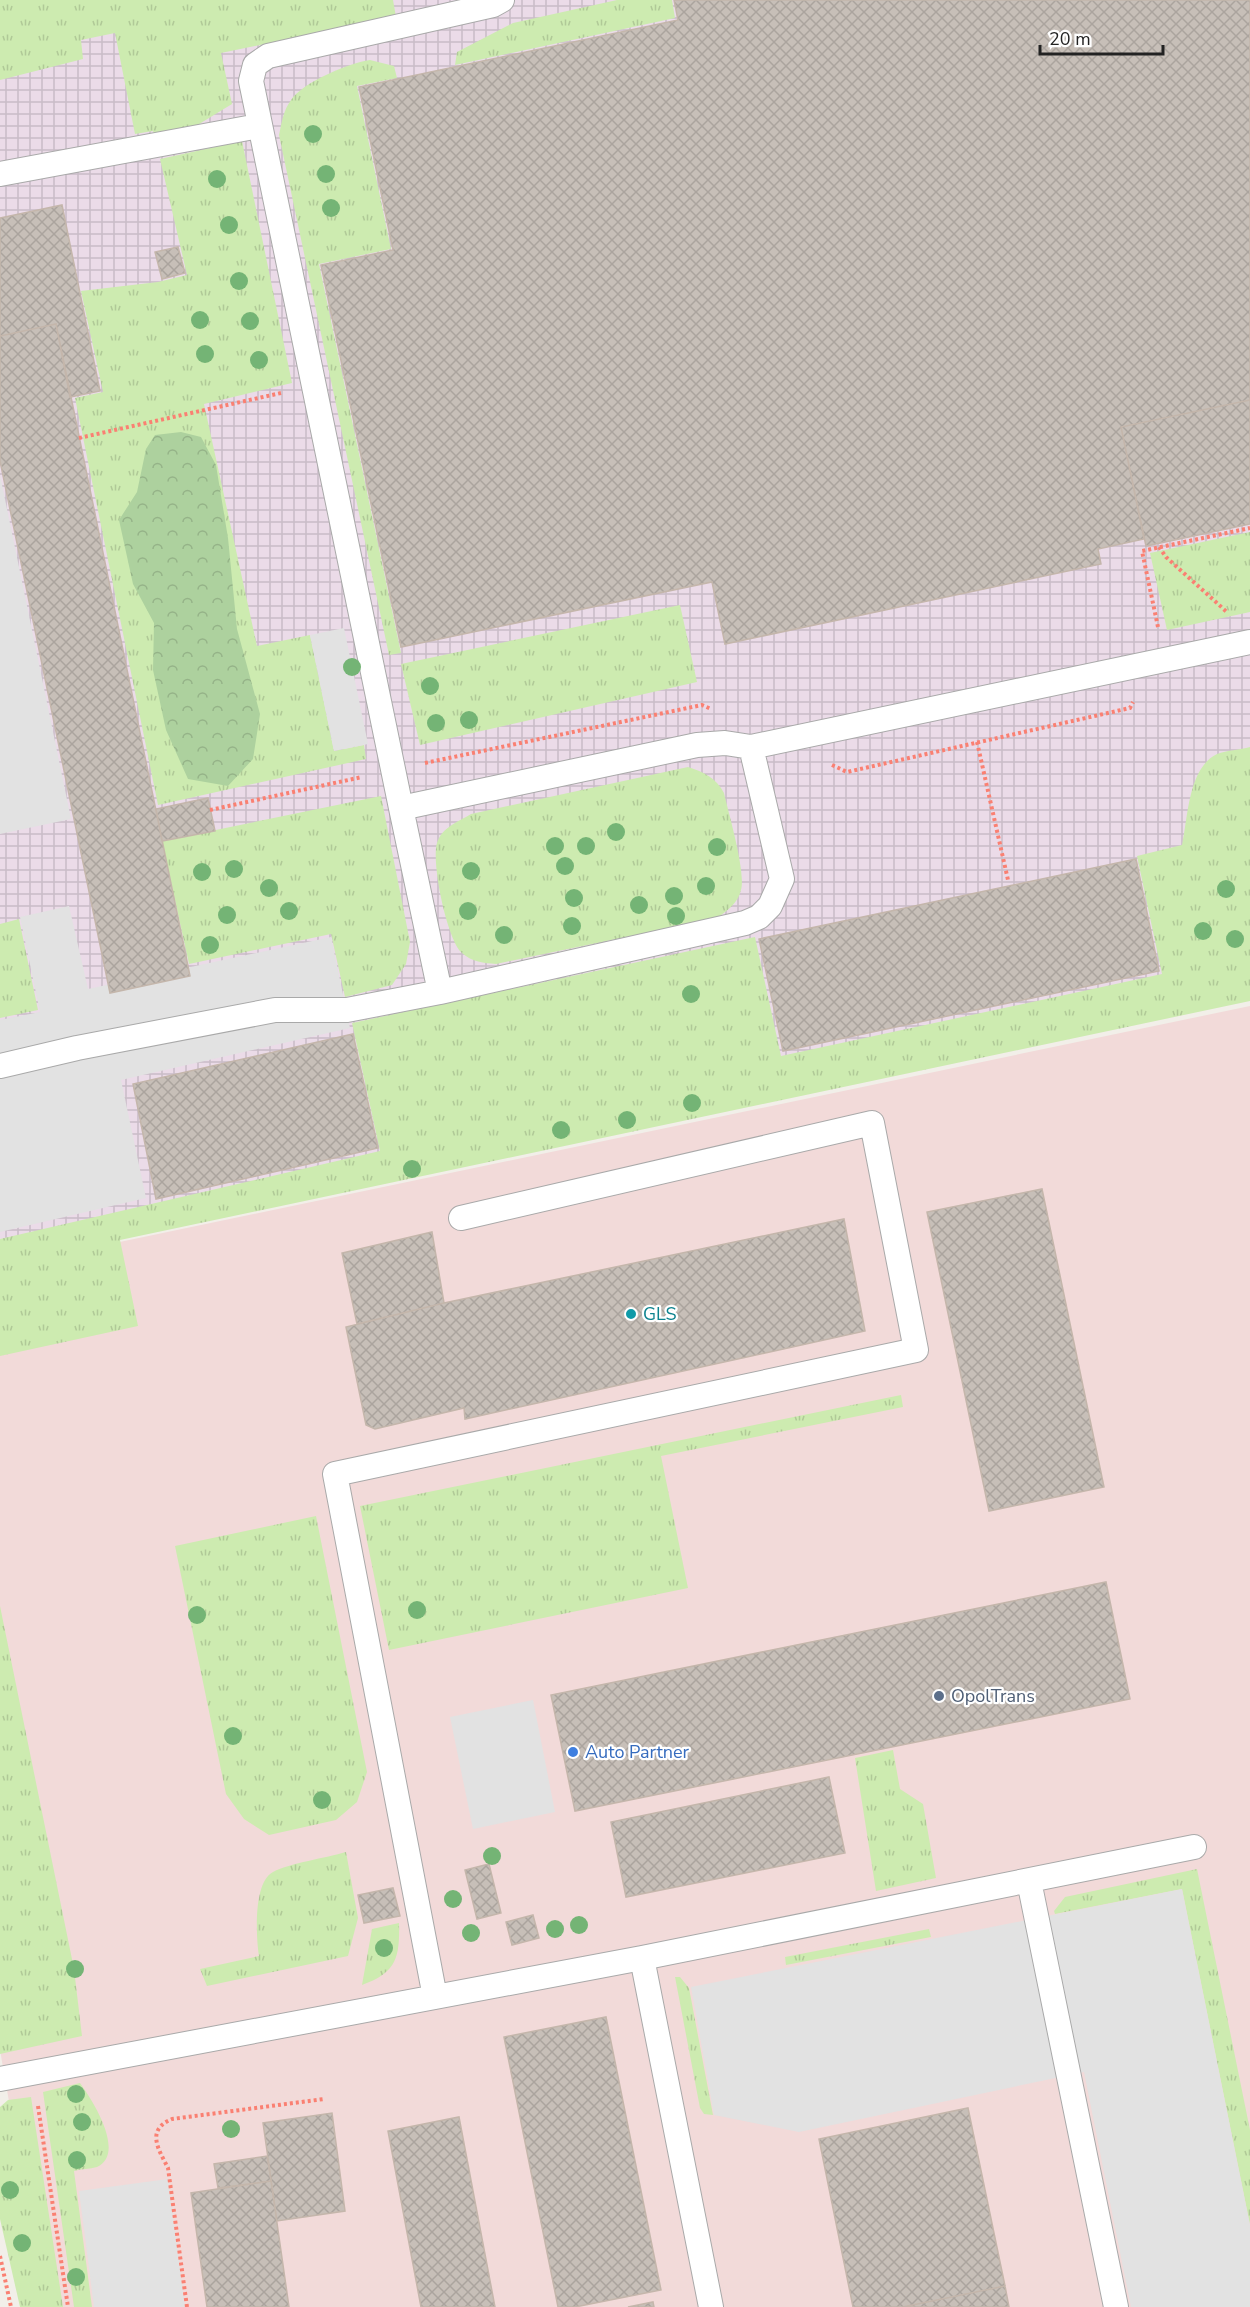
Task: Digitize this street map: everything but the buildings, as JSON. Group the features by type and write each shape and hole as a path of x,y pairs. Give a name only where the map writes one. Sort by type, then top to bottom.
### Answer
{"lane":[{"path":"440,992 251,81 255,65 268,56 493,5 501,0"},
{"path":"0,174 259,126"},
{"path":"401,808 697,745 725,743 751,747 1250,642"},
{"path":"0,1066 77,1048 275,1011 347,1010 440,992 745,923 759,916 777,894 782,879 751,747"},
{"path":"435,1997 335,1474 916,1350 872,1124 461,1218"},
{"path":"0,2079 642,1958 1194,1847"},
{"path":"1029,1881 1116,2307"},
{"path":"642,1958 711,2307"}],"path":[{"path":"79,438 313,386"},
{"path":"1158,628 1142,551 1250,528"},
{"path":"1159,547 1166,557 1232,618"},
{"path":"977,742 1008,880"},
{"path":"33,2073 68,2307"},
{"path":"187,2307 168,2168 158,2149 155,2136 158,2127 171,2119 324,2099"},
{"path":"0,2256 11,2307"}],"shaded area":[{"path":"110,0 1250,0 1250,998 0,1264 0,24"},
{"path":"0,475 71,819 0,834"},
{"path":"344,628 368,744 334,751 310,635"},
{"path":"69,906 88,989 331,937 350,1028 121,1080 146,1198 0,1232 0,1020 40,1012 20,917"},
{"path":"1250,1006 1250,2307 45,2307 0,2050 0,1267"},
{"path":"533,1700 555,1812 473,1829 450,1717"},
{"path":"1182,1889 1250,2225 1250,2307 1131,2307 1084,2072 799,2132 714,2115 691,1987"},
{"path":"168,2179 185,2307 94,2307 79,2191"}],"green space":[{"path":"0,0 393,0 396,17 221,53 232,104 191,129 155,137 153,131 135,134 115,33 81,40 83,59 0,80"},
{"path":"617,0 672,0 675,18 455,65 457,52 513,23"},
{"path":"370,60 394,66 397,78 357,86 391,249 319,264 401,653 389,655 279,135 286,108 297,93 327,74"},
{"path":"242,141 292,383 204,404 257,646 310,635 334,751 364,745 366,759 158,805 75,398 103,392 81,291 158,282 187,275 160,159"},
{"path":"181,432 201,437 216,465 228,538 237,629 260,714 253,759 228,786 188,779 166,730 153,670 154,623 133,584 119,520 137,492 146,449 155,435"},
{"path":"1250,532 1250,612 1167,630 1150,553"},
{"path":"680,605 697,682 420,745 401,664"},
{"path":"1250,747 1250,1001 120,1240 138,1326 0,1356 0,1239 380,1151 352,1023 755,937 781,1056 1162,974 1137,856 1182,845 1191,795 1200,770 1217,754"},
{"path":"688,767 709,776 724,793 739,857 742,882 737,899 725,912 717,918 496,964 474,960 462,953 451,933 438,883 437,843 439,837 447,829 471,814"},
{"path":"381,796 410,942 406,964 392,985 345,997 331,934 189,964 162,841"},
{"path":"19,919 38,1010 0,1018 0,924"},
{"path":"901,1395 903,1407 661,1456 688,1588 389,1650 360,1506"},
{"path":"316,1516 367,1772 357,1802 336,1820 269,1835 244,1819 226,1794 175,1546"},
{"path":"0,1606 74,1969 82,2036 0,2054"},
{"path":"893,1750 900,1789 923,1804 936,1878 876,1891 855,1758"},
{"path":"346,1852 358,1918 348,1956 207,1986 200,1969 259,1956 257,1911 259,1898 262,1887 273,1872"},
{"path":"1197,1869 1250,2130 1250,2225 1182,1889 1055,1914 1054,1911 1065,1897"},
{"path":"399,1923 397,1955 394,1963 382,1975 362,1985 372,1929"},
{"path":"929,1929 931,1937 786,1965 785,1957"},
{"path":"675,1977 680,1977 689,1988 713,2115 704,2114 700,2108"},
{"path":"80,2083 92,2100 104,2125 109,2150 105,2160 97,2167 74,2171 92,2307 74,2307 43,2092"},
{"path":"31,2097 63,2307 20,2307 0,2219 0,2107 8,2100"}],"place":[{"name":"GLS","path":"631,1314"},
{"name":"OpolTrans","path":"939,1696"},
{"name":"Auto Partner","path":"573,1752"}]}
